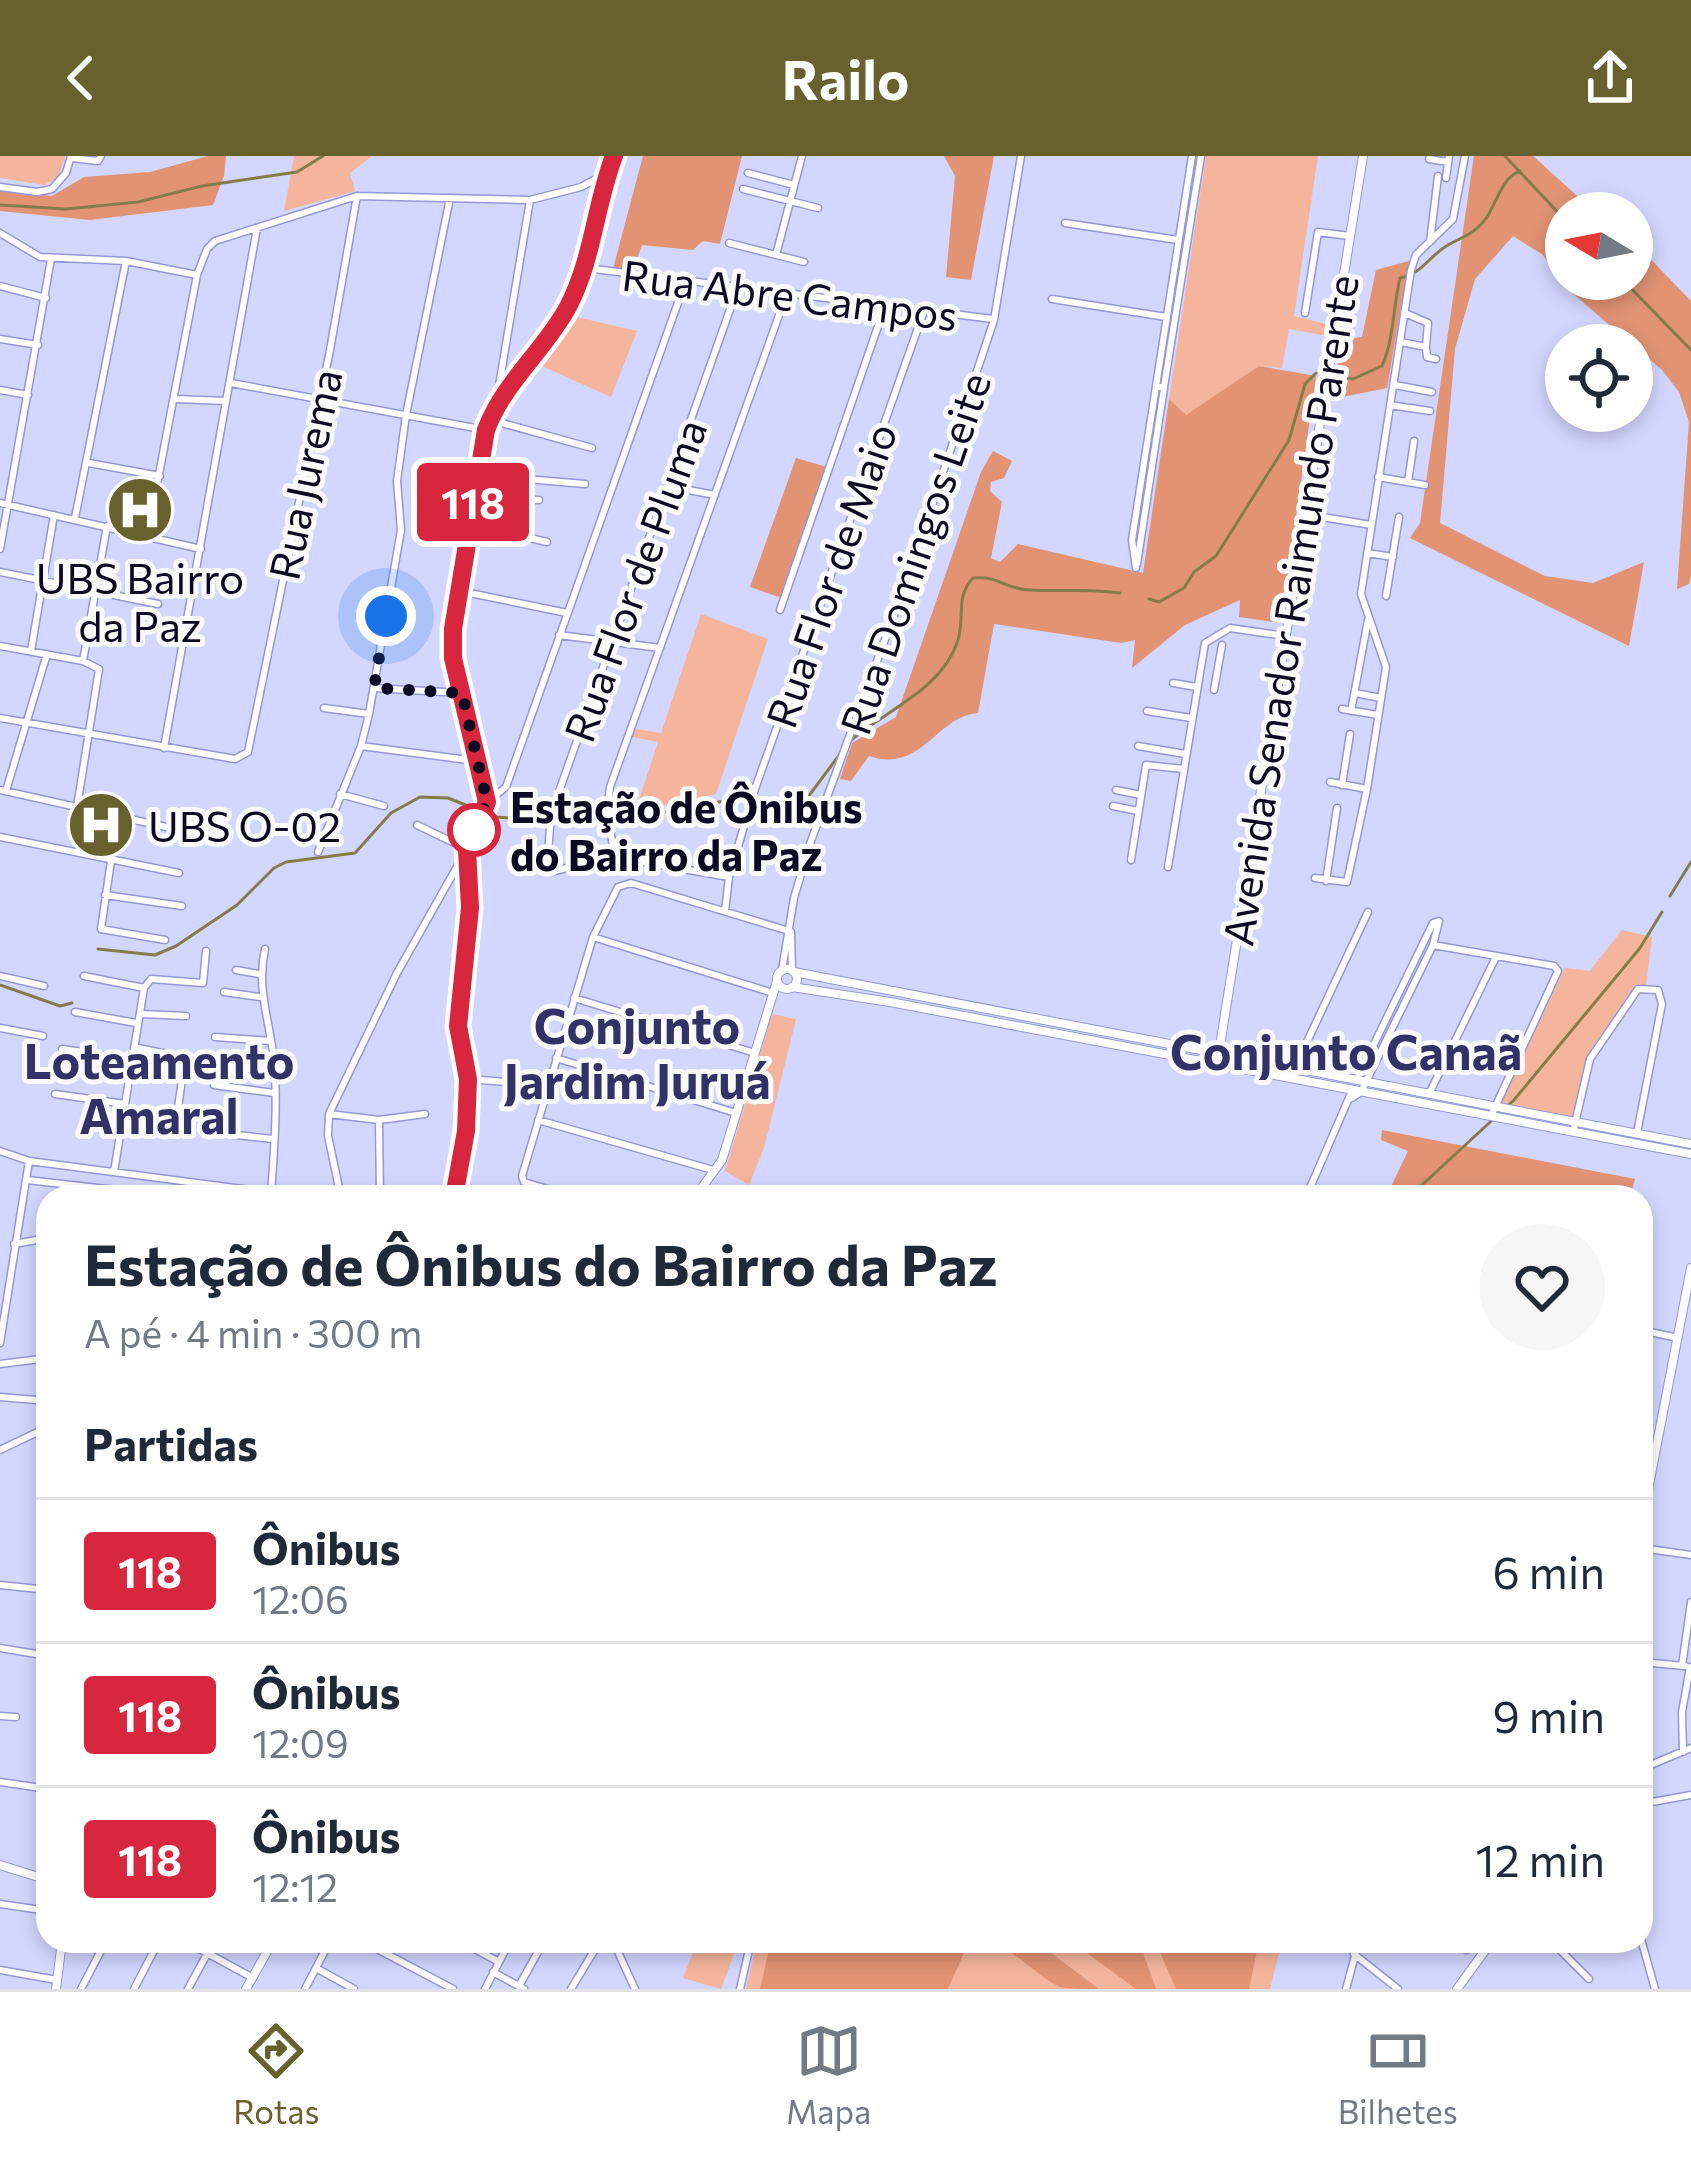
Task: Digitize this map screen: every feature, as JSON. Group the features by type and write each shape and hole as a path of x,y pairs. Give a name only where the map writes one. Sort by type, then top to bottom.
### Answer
{"street":[{"path":"0,187 52,189 63,178 71,157 95,161 100,156"},
{"path":"496,404 557,325 586,268 614,156"},
{"path":"776,255 802,156"},
{"name":"Rua Domingos Leite","path":"789,971 789,928 811,841 994,320 1021,156"},
{"path":"1136,568 1132,540 1171,318 1192,156"},
{"path":"1183,241 1202,156"},
{"name":"Avenida Senador Raimundo Parente","path":"1218,1059 1363,156"},
{"path":"1315,878 1342,884 1348,879 1367,789 1385,658 1361,594 1378,477 1411,270 1416,255 1448,228 1458,207 1465,156"},
{"path":"1429,159 1449,159 1430,242"},
{"path":"147,537 197,275 215,241 357,196 530,200 581,187 608,172"},
{"path":"748,173 794,185"},
{"path":"743,189 818,208"},
{"name":"Rua Jurema","path":"164,748 235,759 252,753 357,196"},
{"path":"318,851 361,746 369,714 400,530 397,481 406,415 450,198"},
{"path":"486,804 452,646 477,475 496,404 530,200"},
{"path":"1064,223 1183,241"},
{"path":"0,718 164,748 257,228"},
{"path":"1305,313 1318,232 1349,236"},
{"path":"0,233 31,254 51,259 126,262 197,275"},
{"path":"729,243 803,262"},
{"path":"0,550 3,504 38,345 51,259"},
{"path":"75,518 126,262"},
{"name":"Rua Abre Campos","path":"586,268 994,320"},
{"path":"338,1185 328,1136 329,1114 486,804 506,787 686,280"},
{"path":"0,286 46,298"},
{"name":"Rua Flor de Pluma","path":"615,856 554,871 548,866 551,814 738,287"},
{"path":"729,877 615,856 607,813 610,787 787,293"},
{"path":"1052,299 1171,318"},
{"path":"780,610 885,306"},
{"name":"Rua Flor de Maio","path":"725,911 729,877 754,789 924,311"},
{"path":"1405,313 1430,326 1427,357 1436,359"},
{"path":"0,339 38,345"},
{"path":"1401,342 1426,347"},
{"path":"231,383 486,430"},
{"path":"1394,385 1432,392"},
{"path":"0,390 28,395"},
{"path":"176,399 228,400"},
{"path":"1390,405 1430,411"},
{"path":"490,420 592,448"},
{"path":"1408,482 1414,441"},
{"path":"89,463 160,476"},
{"path":"477,475 585,484"},
{"path":"1378,477 1425,485"},
{"path":"668,486 715,495"},
{"path":"474,499 539,500"},
{"path":"3,504 201,549"},
{"path":"1304,514 1371,525"},
{"path":"31,651 54,515"},
{"path":"1386,596 1399,517"},
{"path":"470,524 547,542"},
{"path":"83,661 107,526"},
{"path":"1367,553 1393,557"},
{"path":"0,572 158,604"},
{"path":"460,591 567,614"},
{"path":"1369,619 1347,710 1378,715"},
{"path":"1168,867 1208,641 1230,628 1285,636"},
{"path":"559,635 659,648"},
{"path":"1214,690 1222,645"},
{"path":"0,646 83,661 100,673 76,807"},
{"path":"47,653 3,790 184,831"},
{"path":"1203,654 1220,657"},
{"path":"1173,683 1197,687"},
{"path":"374,688 462,693"},
{"path":"1354,693 1381,698"},
{"path":"324,708 369,714"},
{"path":"1147,711 1191,718"},
{"path":"1342,784 1350,734"},
{"path":"361,746 477,761"},
{"path":"1138,746 1185,754"},
{"path":"1132,860 1147,764 1183,770"},
{"path":"1330,782 1367,789"},
{"path":"1115,790 1141,795"},
{"path":"340,794 384,806"},
{"path":"1113,806 1138,811"},
{"path":"1326,880 1337,808"},
{"path":"416,824 467,849"},
{"path":"0,837 179,872"},
{"path":"456,1185 466,1131 468,1079 458,1026 470,908 467,849"},
{"path":"111,860 100,925 103,931 165,940"},
{"path":"534,1185 524,1182 523,1171 593,937 618,887 631,883 789,928"},
{"path":"105,895 182,906"},
{"path":"1293,1074 1368,912"},
{"path":"593,937 773,993"},
{"path":"1312,1185 1428,944 1554,967 1556,975 1492,1112"},
{"path":"265,949 259,974 272,1041 271,1185"},
{"path":"114,1172 144,988 151,979 203,983 206,951"},
{"path":"1428,1099 1496,957"},
{"path":"236,970 259,974"},
{"path":"853,986 855,970"},
{"path":"706,1185 717,1172 777,981 789,971"},
{"path":"789,971 1357,1089 1691,1144"},
{"path":"768,1010 796,979 789,971"},
{"path":"865,988 867,972"},
{"path":"0,976 44,986"},
{"path":"85,976 144,988"},
{"path":"777,981 782,988 1218,1059"},
{"path":"1574,1127 1590,1059 1638,989 1658,990 1662,1004 1636,1138"},
{"path":"224,992 260,997"},
{"path":"574,998 755,1053"},
{"path":"75,1012 138,1024"},
{"path":"140,1014 186,1016"},
{"path":"0,1028 44,1036"},
{"path":"214,1037 272,1041"},
{"path":"134,1047 185,1058 178,1108"},
{"path":"62,1049 132,1059"},
{"path":"556,1058 737,1114"},
{"path":"468,1079 548,1085"},
{"path":"214,1085 274,1094"},
{"path":"55,1094 125,1104"},
{"path":"329,1114 380,1120 425,1114"},
{"path":"380,1120 380,1185"},
{"path":"538,1120 717,1172"},
{"path":"209,1132 273,1139"},
{"path":"1636,1138 1691,1154"},
{"path":"0,1151 29,1161 206,1185"},
{"path":"0,1343 29,1161"},
{"path":"27,1180 71,1185"},
{"path":"14,1244 36,1240"},
{"path":"1653,1465 1678,1337 1686,1324 1691,1268"},
{"path":"1653,1332 1678,1337"},
{"path":"0,1364 36,1360"},
{"path":"0,1396 36,1400"},
{"path":"0,1450 36,1433"},
{"path":"1653,1550 1691,1555"},
{"path":"0,1585 36,1589"},
{"path":"1653,1764 1687,1750 1682,1712 1691,1602"},
{"path":"0,1648 36,1654"},
{"path":"1653,1662 1688,1666"},
{"path":"0,1716 16,1718"},
{"path":"0,1782 36,1787"},
{"path":"1653,1802 1691,1797"},
{"path":"0,1865 36,1876"},
{"path":"0,1904 36,1909"},
{"path":"0,1970 57,1984 61,1953"},
{"path":"81,1989 100,1953"},
{"path":"134,1989 153,1953"},
{"path":"188,1989 207,1953 253,1978"},
{"path":"247,1989 267,1953"},
{"path":"304,1989 324,1953"},
{"path":"385,1953 453,1989"},
{"path":"482,1953 499,1962"},
{"path":"484,1989 504,1953"},
{"path":"494,1972 521,1988 538,1953"},
{"path":"571,1989 592,1953"},
{"path":"619,1953 631,1986"},
{"path":"740,1989 749,1953"},
{"path":"1456,1989 1483,1953"},
{"path":"1562,1953 1589,1979"},
{"path":"1645,1953 1655,1989"},
{"path":"1346,1989 1354,1954 1398,1989"},
{"path":"316,1968 354,1989"}],"shaded area":[{"path":"0,156 65,156 58,178 44,185 0,178"},
{"path":"208,156 226,156 213,205 90,220 0,211 0,190 52,196 84,177 150,172"},
{"path":"294,156 372,156 350,173 355,191 284,211"},
{"path":"643,156 742,156 720,244 703,241 693,250 642,245 633,270 613,269"},
{"path":"944,156 994,156 971,280 946,277 955,176"},
{"path":"1206,156 1318,156 1294,316 1330,325 1328,336 1289,329 1282,368 1259,366 1186,416 1169,399"},
{"path":"1474,156 1533,156 1573,192 1545,192 1545,258 1513,236 1475,279 1455,349 1440,523 1545,576 1593,583 1644,562 1629,646 1410,538 1420,523"},
{"path":"1409,261 1387,388 1332,399 1340,340 1362,337 1376,270"},
{"path":"1653,262 1691,301 1691,576 1689,584 1677,589 1689,422 1679,392 1653,362 1653,324 1608,324 1580,300 1653,300"},
{"path":"568,315 637,331 611,397 535,363"},
{"path":"1259,366 1316,376 1281,623 1239,617 1240,600 1185,625 1132,668 1135,640 1121,643 994,624 978,713 963,716 902,757 869,756 851,781 840,779 852,743 896,717 981,472 993,451 1012,461 1004,478 991,482 990,491 1002,502 991,558 1000,562 1018,544 1143,573 1169,399 1186,415"},
{"path":"796,458 827,467 782,598 750,587"},
{"path":"701,614 768,639 716,794 635,812 658,742 628,736 630,728 661,733"},
{"path":"1622,930 1652,937 1645,994 1632,995 1588,1060 1572,1122 1498,1109 1565,968 1590,971"},
{"path":"772,1014 796,1019 764,1148 749,1185 725,1171"},
{"path":"1382,1130 1635,1179 1633,1185 1392,1185 1408,1151 1381,1140"},
{"path":"692,1953 734,1953 721,1989 683,1978"},
{"path":"754,1953 1279,1953 1270,1989 746,1989"},
{"path":"768,1953 964,1953 948,1989 760,1989"},
{"path":"1011,1953 1051,1953 1099,1989 1060,1987"},
{"path":"1087,1953 1143,1953 1156,1989 1136,1989"},
{"path":"1160,1953 1256,1953 1249,1989 1176,1989"}],"waterway":[{"path":"0,205 66,209 138,202 202,186 297,172 323,156"},
{"path":"1505,156 1545,199"},
{"path":"1332,376 1353,379 1382,366 1400,278 1478,227 1505,184 1520,171"},
{"path":"1642,300 1691,350"},
{"path":"1149,599 1159,602 1184,588 1194,572 1216,556 1289,440 1305,384 1316,373"},
{"path":"850,741 939,673 958,640 962,600 973,578 1021,589 1120,593"},
{"path":"764,802 805,801 840,754"},
{"path":"98,949 155,955 176,946 237,905 274,868 286,862 355,853 391,813 420,797 448,798 496,817 602,824 740,798"},
{"path":"1670,896 1691,862"},
{"path":"1422,1185 1514,1100 1640,948 1662,912"},
{"path":"0,985 60,1006 72,1003"}],"bus line":[{"name":"118","path":"457,1185 468,1079 458,1026 470,908 467,849 487,802 453,658 453,629 486,430 496,404 557,325 586,268 614,156"}],"place":[{"name":"UBS Bairro da Paz","path":"140,510"},
{"name":"UBS O-02","path":"101,825"},
{"name":"Estação de Ônibus do Bairro da Paz","path":"474,830"}],"district":[{"name":"Conjunto Canaã","path":"1346,1050"},
{"name":"Conjunto Jardim Juruá","path":"637,1052"},
{"name":"Loteamento Amaral","path":"159,1086"}],"route":[{"path":"386,616 374,688 462,693 487,802 474,830"}]}
